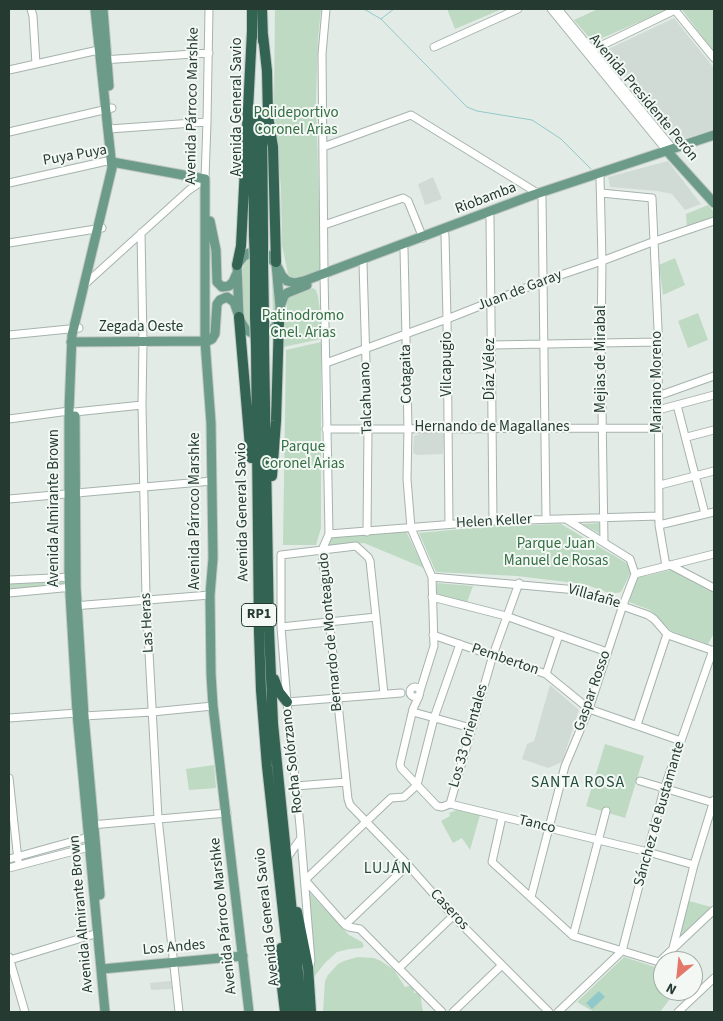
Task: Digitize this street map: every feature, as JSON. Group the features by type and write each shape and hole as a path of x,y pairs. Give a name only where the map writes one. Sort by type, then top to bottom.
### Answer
{"highway":[{"name":"Avenida General Savio","path":"252,9 259,235"},
{"name":"Avenida General Savio","path":"262,9 258,534 261,690 266,766 302,1012"},
{"path":"237,267 241,246 252,31"},
{"path":"263,35 268,116 273,147 276,263"},
{"path":"239,317 258,534"},
{"path":"267,517 275,448 279,321"},
{"name":"Avenida General Savio","path":"260,347 274,741 286,858 284,881 294,1012"},
{"path":"270,660 276,687 287,702"},
{"path":"284,881 299,920 308,967 312,1012"},
{"path":"284,881 281,979 285,1012"}],"main road":[{"name":"Avenida Almirante Brown","path":"96,9 114,162 117,169 100,228 74,342 72,587 98,932 110,1012"},
{"name":"Avenida Almirante Brown","path":"102,49 103,9"},
{"name":"Riobamba","path":"276,263 282,276 292,283 304,282 363,264 445,235 538,196 600,177 714,135"},
{"name":"Riobamba","path":"280,307 287,293 324,276 538,196 714,140"},
{"name":"Avenida Presidente Perón","path":"672,152 714,195"},
{"name":"Avenida Presidente Perón","path":"672,152 714,203"},
{"name":"Puya Puya","path":"114,162 205,180"},
{"name":"Avenida Párroco Marshke","path":"205,180 205,341 211,423 213,558 210,595 213,706 249,1012"},
{"path":"205,341 211,340 215,336 217,304 220,300 227,297 232,299 245,329 258,335 270,332 279,321 280,307 276,263 268,255 253,253 245,256 237,267 233,282 229,286 224,287 218,284 216,278 216,250 206,204"},
{"path":"237,267 239,317"},
{"name":"Zegada Oeste","path":"74,342 205,341"},
{"name":"Avenida Almirante Brown","path":"92,846 104,968 105,1012"},
{"name":"Los Andes","path":"104,968 242,956"}],"street":[{"path":"31,9 36,64"},
{"name":"Avenida Párroco Marshke","path":"205,180 209,9"},
{"name":"Bernardo de Monteagudo","path":"326,9 322,54 329,534 322,550 328,622 350,805"},
{"path":"434,47 518,9"},
{"name":"Avenida Presidente Perón","path":"551,9 589,51 672,152"},
{"name":"Avenida Presidente Perón","path":"558,9 589,51"},
{"path":"589,51 675,9 714,58"},
{"path":"9,70 102,49"},
{"path":"103,60 209,53"},
{"path":"9,132 109,109"},
{"path":"323,148 411,115 538,196 543,281 546,519"},
{"path":"111,129 207,122"},
{"name":"Puya Puya","path":"9,183 107,161 114,162"},
{"name":"Mejias de Mirabal","path":"600,177 604,542"},
{"path":"87,282 189,190 205,180"},
{"name":"Mariano Moreno","path":"601,193 652,198 658,342 659,525 668,566"},
{"path":"324,224 406,198 423,238"},
{"name":"Díaz Vélez","path":"490,217 493,521"},
{"name":"Juan de Garay","path":"326,363 490,303 543,281 714,221"},
{"path":"9,243 100,228"},
{"name":"Las Heras","path":"141,233 146,601 158,818 179,1012"},
{"name":"Vilcapugio","path":"445,235 449,524"},
{"name":"Cotagaita","path":"404,249 408,479 411,528 432,577"},
{"name":"Talcahuano","path":"363,264 368,429 367,532"},
{"path":"9,335 76,328"},
{"path":"491,345 658,342"},
{"path":"658,396 714,376"},
{"path":"658,410 714,395"},
{"path":"677,404 687,437 705,514"},
{"path":"9,419 142,405"},
{"name":"Hernando de Magallanes","path":"326,429 658,428"},
{"path":"687,437 714,430"},
{"path":"660,485 714,471"},
{"path":"9,499 212,481"},
{"path":"659,525 714,512"},
{"name":"Helen Keller","path":"329,534 493,521 659,516"},
{"path":"566,519 630,559 635,574 714,554"},
{"path":"322,550 356,546 362,550 370,561 384,694"},
{"name":"Rocha Solórzano","path":"308,967 311,961 287,702 282,627 281,554 322,550"},
{"path":"668,566 714,588"},
{"name":"Gaspar Rosso","path":"530,897 565,766 589,709 635,574"},
{"path":"9,580 72,577"},
{"path":"432,577 434,646 422,682 414,692 413,710 471,728"},
{"name":"Villafañe","path":"432,577 518,583 577,590 623,605 654,619 667,634 714,651"},
{"name":"Los 33 Orientales","path":"450,804 492,655 518,583"},
{"path":"9,593 72,587"},
{"path":"74,606 210,595"},
{"path":"432,596 506,616 607,652"},
{"path":"282,627 376,617"},
{"path":"637,725 667,634"},
{"name":"Pemberton","path":"433,635 546,674 589,709 682,741"},
{"path":"546,674 559,636"},
{"path":"442,1012 360,929 349,927 345,924 304,880 392,798 404,797 417,785 434,718 460,644"},
{"name":"Sánchez de Bustamante","path":"622,950 664,789 714,651"},
{"path":"287,702 414,692"},
{"path":"9,718 152,712 213,706"},
{"name":"Tanco","path":"413,710 400,761 401,768 437,806 442,807 450,804 694,865"},
{"path":"9,778 18,861"},
{"path":"640,781 714,802 694,865 672,949"},
{"path":"296,786 346,782"},
{"name":"Caseros","path":"350,805 408,864 453,916 549,1012"},
{"path":"573,936 606,811"},
{"path":"91,825 227,813"},
{"path":"502,816 492,862 573,936 659,962 714,910"},
{"path":"9,868 18,861 92,836"},
{"path":"286,858 301,838"},
{"path":"9,859 18,861 92,846"},
{"path":"345,924 408,864"},
{"path":"399,968 453,916"},
{"path":"24,1012 9,960 98,932"},
{"path":"558,1012 622,950"},
{"path":"453,1012 502,965"},
{"path":"678,1012 714,978"}],"shaded area":[{"path":"674,18 714,68 714,129 677,141 604,51"},
{"path":"668,161 701,204 685,210 672,194 610,187 608,177"},
{"path":"433,177 442,199 425,205 418,184"},
{"path":"423,433 444,434 443,454 417,455 413,453 414,436"},
{"path":"550,685 579,710 562,762 548,768 522,759 527,744 534,741"},
{"path":"171,981 172,989 151,990 150,983"}],"green space":[{"name":"Polideportivo Coronel Arias","path":"275,9 321,9 316,102 321,272 299,279 293,279 288,274 282,245 281,190 274,103"},
{"path":"447,9 502,9 455,29"},
{"path":"598,9 669,9 593,42 574,20"},
{"path":"681,9 714,9 714,52 683,11"},
{"path":"708,205 714,212 714,221 687,229 686,214"},
{"path":"250,257 250,328 243,317 243,268 245,262"},
{"path":"675,258 685,285 663,295 659,265"},
{"path":"272,265 277,318 273,323"},
{"name":"Patinodromo Cnel. Arias","path":"313,288 318,296 321,339 283,347 284,323 287,319 287,300 291,296"},
{"path":"698,313 708,340 688,348 678,321"},
{"name":"Parque Coronel Arias","path":"321,342 321,528 316,545 283,545 286,350"},
{"path":"602,523 602,535 582,524"},
{"name":"Parque Juan Manuel de Rosas","path":"561,524 628,564 631,572 621,592 612,594 584,584 517,576 436,572 419,533 493,526"},
{"path":"406,531 424,568 364,543 327,548 331,534"},
{"path":"671,570 714,593 714,633 708,644 671,631 650,610 629,602 637,578"},
{"path":"65,582 65,585 9,590 9,584"},
{"path":"437,583 473,586 466,605 436,596"},
{"path":"605,744 644,756 625,818 586,806"},
{"path":"214,765 216,788 189,790 186,769"},
{"path":"457,810 480,815 470,850 462,838 453,843 441,821 450,816 449,813"},
{"path":"307,890 349,935 362,942 364,946 362,948 337,952 313,978 314,957"},
{"path":"689,901 711,907 678,939"},
{"path":"358,957 374,958 381,961 394,970 405,987 413,985 414,993 420,992 423,1012 323,1012 325,981 328,975 338,964"},
{"path":"624,957 653,966 653,1001 668,1001 660,1012 594,1012 577,1002"}],"water":[{"path":"599,991 605,997 592,1009 586,1003"}],"waterway":[{"path":"364,9 381,19 467,107 477,111 532,120 561,139 591,169"},
{"path":"381,19 394,9"}],"district":[{"name":"SANTA ROSA","path":"578,783"},
{"name":"LUJÁN","path":"388,869"}]}
